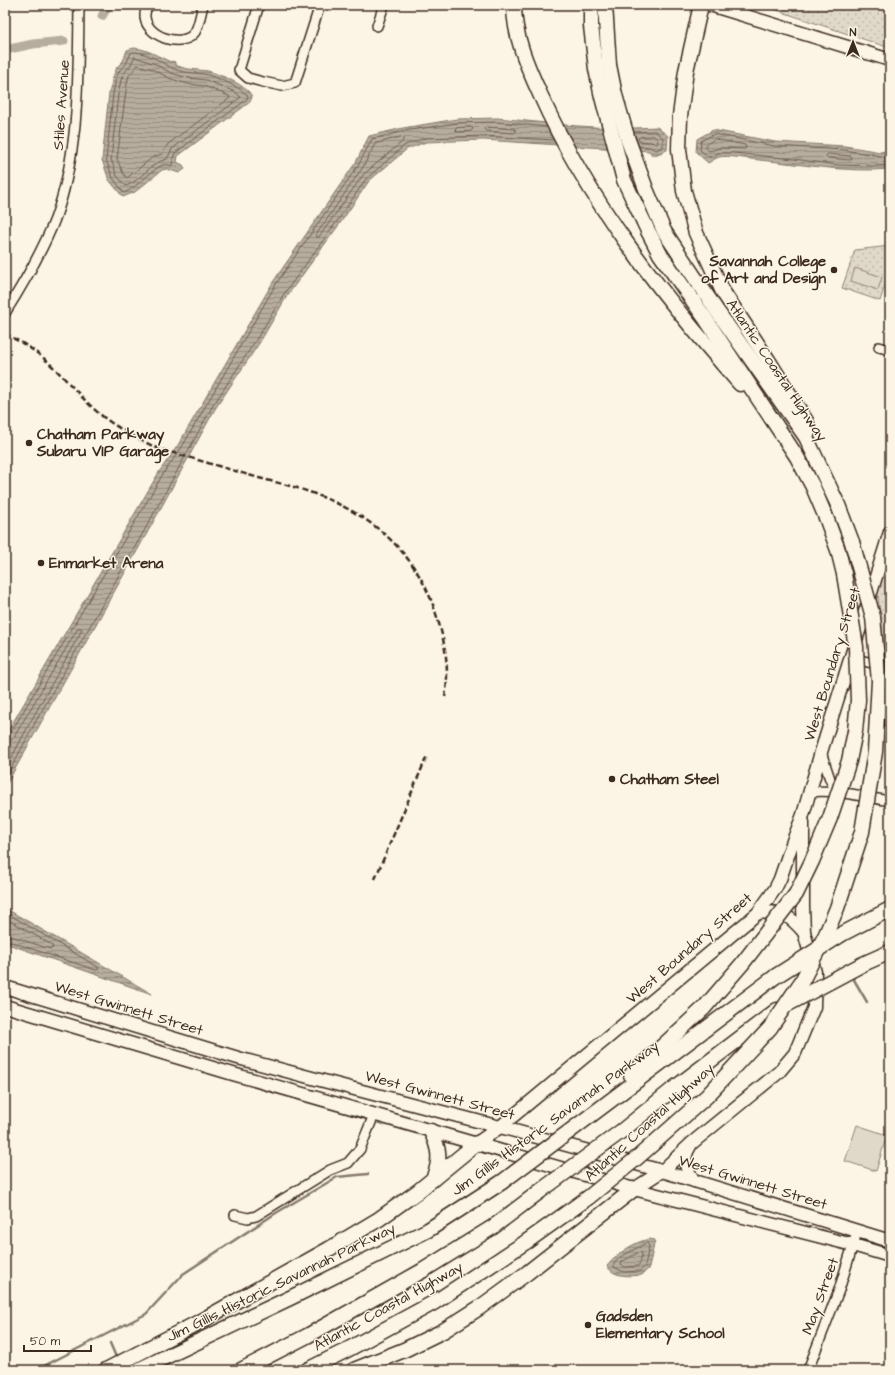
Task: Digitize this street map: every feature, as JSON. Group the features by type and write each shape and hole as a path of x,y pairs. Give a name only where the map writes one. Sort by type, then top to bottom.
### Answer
{"highway":[{"path":"514,5 516,27 520,46 534,81 568,153 592,193 659,287 697,334 777,427"},
{"name":"Atlantic Coastal Highway","path":"591,5 596,69 602,98 624,180 660,254 705,318 797,457 813,487 838,550 844,574 856,647 858,700 855,731 849,761 830,818 796,894 742,964 704,1008 621,1084 595,1112"},
{"name":"Atlantic Coastal Highway","path":"307,1370 352,1348 435,1302 526,1242 590,1197 707,1096 770,1028 802,981 826,934 837,908 862,832 875,752 879,681 873,617 852,542 838,505 806,437 717,311 664,231 628,140 615,95 610,65 605,5"},
{"path":"701,5 686,71 680,116 679,149 684,191 696,233 723,292 806,421 823,473"},
{"name":"Jim Gillis Historic Savannah Parkway","path":"138,1370 299,1294 428,1230 502,1182 776,976 842,934 890,909"},
{"path":"241,1370 307,1336 422,1271 493,1227 623,1130 672,1090 777,1010 863,964 890,952"},
{"path":"431,1131 437,1143 438,1156 438,1166 433,1179"},
{"path":"106,1370 199,1322 329,1249 379,1219 433,1179 477,1143"},
{"path":"354,1370 404,1350 443,1331 479,1308 634,1189"}],"main road":[{"path":"710,5 890,60"},
{"name":"West Boundary Street","path":"477,1143 500,1127 758,913 775,889 803,815 821,752 890,532"},
{"path":"634,1189 662,1171 692,1143 779,1072 795,1053 814,1007 815,972 804,932 803,815"},
{"path":"758,913 770,911 783,914 794,920 804,932"},
{"name":"West Gwinnett Street","path":"5,987 238,1058 662,1171 890,1241"},
{"path":"5,1006 374,1115 477,1143 634,1189 853,1245 890,1256"},
{"path":"692,1143 686,1152 684,1160 694,1181"}],"street":[{"name":"Stiles Avenue","path":"5,313 26,279 41,250 55,219 66,182 72,156 77,117 79,5"},
{"path":"148,5 145,15 148,26 154,33 171,40 186,39 194,32 203,5"},
{"path":"259,5 239,70 248,78 282,86 295,83 320,5"},
{"path":"377,26 384,5"},
{"path":"879,347 890,350"},
{"path":"850,658 890,668"},
{"path":"821,752 836,792"},
{"path":"810,792 836,792 890,801"},
{"path":"235,1215 248,1218 256,1216 330,1170 348,1163 360,1149 374,1115"},
{"name":"May Street","path":"808,1370 839,1290 857,1232"}],"shaded area":[{"path":"761,5 890,5 890,48"},
{"path":"890,246 890,270 880,301 842,288 855,250"},
{"path":"855,268 882,277 878,290 851,281"},
{"path":"890,549 890,660 886,659 877,590"},
{"path":"857,1125 887,1135 876,1171 845,1161"}],"water":[{"path":"134,48 144,50 171,62 175,62 175,65 187,69 208,71 219,75 240,85 250,93 252,97 250,102 178,156 177,162 183,165 185,169 179,173 167,169 162,170 135,192 123,197 109,180 102,160 109,93 113,77 117,67 123,61 127,50"},
{"path":"497,118 597,127 657,127 668,136 667,150 653,156 649,151 483,140 426,142 407,149 369,181 287,296 260,342 215,409 5,787 5,736 159,472 178,445 273,282 356,162 369,136 403,128 457,119"},
{"path":"713,130 775,142 845,146 881,152 890,149 890,169 857,170 824,168 728,156 719,157 708,163 696,152 697,139"},
{"path":"5,908 152,994 5,943"},
{"path":"649,1239 655,1240 649,1268 642,1275 627,1276 614,1273 607,1266 626,1249"}],"waterway":[{"path":"102,16 109,5"},
{"path":"5,50 33,44 64,41"},
{"path":"853,978 867,1002"},
{"path":"36,1370 146,1314 183,1274 276,1213 337,1177 368,1174"},
{"path":"110,1343 116,1357"}],"railway":[{"path":"5,334 40,355 56,369 87,403 116,426 140,440 157,448 310,492 338,504 375,526 391,540 405,556 418,573 428,593 439,624 446,655 447,676 445,697"},
{"path":"375,879 427,756"}],"place":[{"name":"Savannah College of Art and Design","path":"834,270"},
{"name":"Chatham Parkway Subaru VIP Garage","path":"29,443"},
{"name":"Enmarket Arena","path":"41,563"},
{"name":"Chatham Steel","path":"612,779"},
{"name":"Gadsden Elementary School","path":"588,1325"}]}
